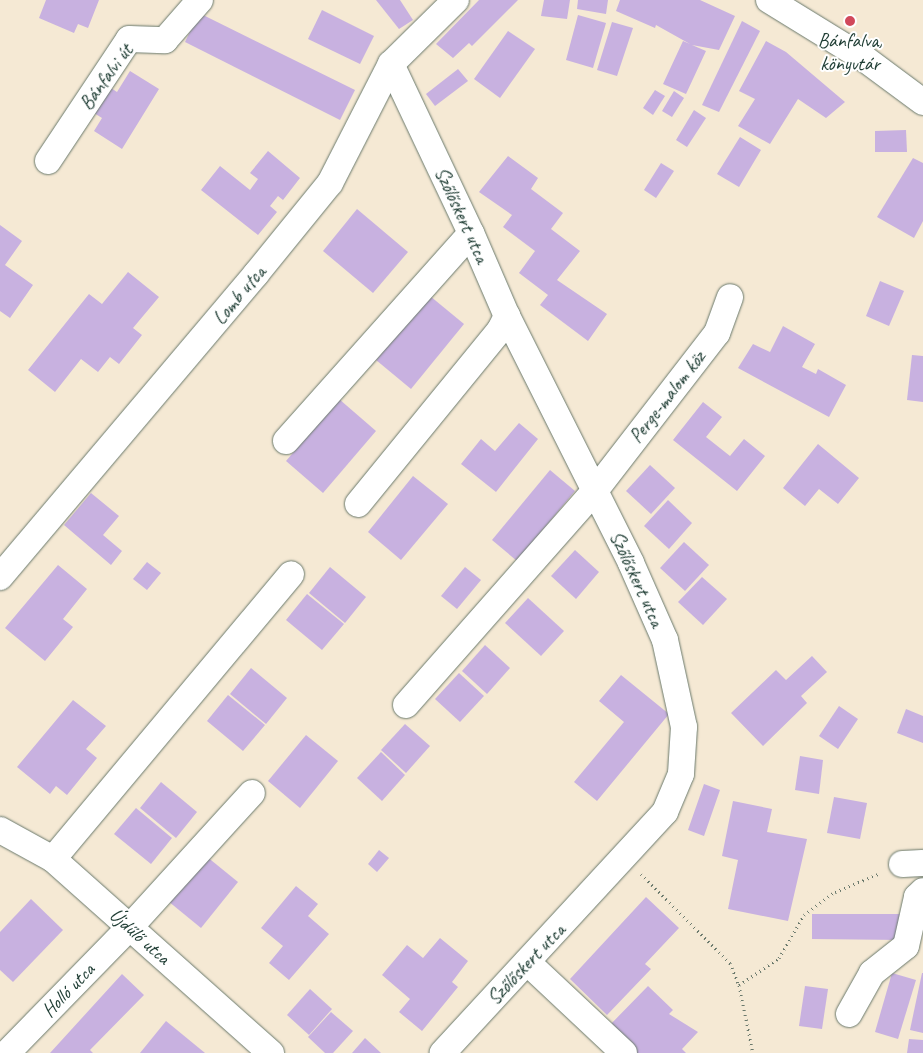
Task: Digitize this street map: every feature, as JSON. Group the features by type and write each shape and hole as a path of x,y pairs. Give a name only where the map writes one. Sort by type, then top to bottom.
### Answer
{"street":[{"name":"Bánfalvi út","path":"48,161 129,40 165,40 200,0"},
{"name":"Lomb utca","path":"0,577 256,274 330,183 390,64 456,0"},
{"path":"769,0 920,94"},
{"name":"Szőlőskert utca","path":"390,64 471,233 507,316 594,492 631,562 665,640 684,727 680,774 665,812 625,858 443,1053"},
{"path":"286,440 471,233"},
{"name":"Perge-malom köz","path":"406,705 594,492 717,333 730,297"},
{"path":"358,504 500,330 507,316"},
{"path":"53,859 291,574"},
{"name":"Holló utca","path":"7,1053 130,927 252,793"},
{"name":"Újdűlő utca","path":"0,830 53,859 271,1053"},
{"path":"849,1014 872,973 906,946 917,897 923,891"},
{"path":"527,962 624,1053"}],"path":[{"path":"625,858 730,964 739,984 753,1053"},
{"path":"739,984 779,958 804,915 835,892 912,863"}],"building":[{"path":"46,0 99,0 88,28 78,24 74,33 39,18"},
{"path":"376,0 400,0 413,20 399,29"},
{"path":"479,0 518,0 472,46 469,43 453,58 436,44"},
{"path":"544,0 570,0 567,19 541,16"},
{"path":"578,0 608,0 606,14 577,9"},
{"path":"620,0 700,0 735,16 719,50 692,45 706,51 686,94 663,84 683,41 690,44 656,25 655,28 616,11"},
{"path":"322,10 374,36 360,64 308,39"},
{"path":"199,13 355,90 340,120 185,42"},
{"path":"578,15 606,23 593,68 566,60"},
{"path":"742,21 760,31 719,112 702,105"},
{"path":"612,22 633,28 617,76 597,70"},
{"path":"508,31 535,49 500,98 474,79"},
{"path":"766,41 786,52 845,102 826,118 798,99 770,144 738,126 755,99 739,91"},
{"path":"458,69 468,81 435,106 426,94"},
{"path":"130,71 159,89 122,149 94,131 102,118 86,108 102,82 117,92"},
{"path":"655,90 665,96 653,115 643,108"},
{"path":"674,91 684,98 672,117 662,111"},
{"path":"694,110 706,118 687,147 676,140"},
{"path":"906,130 907,152 875,152 875,131"},
{"path":"740,137 761,150 739,187 717,174"},
{"path":"268,151 300,178 283,200 278,196 270,206 277,212 258,235 201,190 220,166 250,190 258,179 250,173"},
{"path":"508,156 538,178 531,189 563,213 551,229 580,251 557,280 607,314 588,341 540,305 548,295 519,273 535,251 503,227 512,215 479,192"},
{"path":"913,158 923,163 923,221 914,238 877,217"},
{"path":"661,163 674,171 656,198 644,190"},
{"path":"357,209 408,252 373,293 323,251"},
{"path":"0,225 22,241 5,265 33,285 10,318 0,311"},
{"path":"128,272 159,297 133,328 142,335 119,364 110,357 98,372 81,359 55,392 28,370 89,294 102,304"},
{"path":"880,281 904,291 889,326 866,316"},
{"path":"430,296 464,324 411,389 376,360"},
{"path":"783,326 815,344 802,367 816,374 818,369 846,385 829,417 738,368 753,344 770,352"},
{"path":"912,355 923,356 923,402 907,400"},
{"path":"339,399 376,431 323,493 286,461"},
{"path":"703,402 722,417 706,437 730,456 744,439 765,456 737,491 673,440"},
{"path":"519,423 538,439 496,492 461,464 481,439 495,451"},
{"path":"818,444 859,478 838,504 819,489 805,506 783,488"},
{"path":"650,465 675,488 651,514 626,491"},
{"path":"550,470 575,491 517,561 492,540"},
{"path":"413,476 448,504 401,560 368,532"},
{"path":"91,493 119,516 103,535 122,551 111,565 64,525"},
{"path":"668,500 692,523 669,549 644,526"},
{"path":"684,542 709,565 685,591 660,568"},
{"path":"575,550 599,572 576,599 551,576"},
{"path":"147,562 161,573 147,590 133,579"},
{"path":"58,565 87,589 63,619 73,627 45,661 5,628"},
{"path":"330,567 366,597 345,623 309,593"},
{"path":"465,567 481,580 457,609 441,596"},
{"path":"702,577 727,599 703,625 678,602"},
{"path":"307,594 344,624 322,650 286,620"},
{"path":"528,598 564,631 541,656 505,623"},
{"path":"485,645 510,668 487,694 462,671"},
{"path":"812,656 827,672 801,696 807,703 763,746 731,713 776,670 786,680"},
{"path":"251,668 287,698 266,724 230,694"},
{"path":"459,673 484,696 460,722 435,699"},
{"path":"621,675 669,714 597,801 574,782 624,722 599,701"},
{"path":"228,695 265,725 243,751 207,721"},
{"path":"73,700 106,726 86,749 97,758 67,795 56,786 50,794 17,767"},
{"path":"839,706 858,719 838,749 819,736"},
{"path":"906,709 923,716 923,743 897,733"},
{"path":"405,724 430,746 406,773 381,750"},
{"path":"306,735 338,761 300,808 268,781"},
{"path":"381,752 405,775 382,801 357,778"},
{"path":"800,756 823,760 819,794 795,790"},
{"path":"161,782 197,812 176,838 140,808"},
{"path":"704,784 720,790 704,836 688,830"},
{"path":"834,797 867,803 860,839 827,833"},
{"path":"733,801 772,809 767,832 807,839 788,921 728,909 738,860 722,856"},
{"path":"136,808 172,838 151,864 114,834"},
{"path":"379,850 389,858 377,872 368,864"},
{"path":"206,856 238,882 201,928 168,901"},
{"path":"296,886 318,904 308,916 329,934 289,980 269,963 283,946 261,928"},
{"path":"646,897 679,928 645,964 651,969 607,1015 570,979"},
{"path":"31,899 63,930 13,982 0,970 0,932"},
{"path":"812,914 901,914 902,940 812,939"},
{"path":"440,938 468,961 452,982 458,987 422,1031 399,1012 410,999 382,975 407,945 423,958"},
{"path":"892,973 916,980 898,1039 875,1032"},
{"path":"923,973 923,1033 910,1030"},
{"path":"122,974 144,995 90,1050 93,1053 50,1053"},
{"path":"648,986 673,1010 669,1014 698,1032 682,1049 686,1053 632,1053 607,1028"},
{"path":"805,986 828,989 822,1029 799,1026"},
{"path":"310,989 332,1009 309,1035 287,1015"},
{"path":"331,1012 353,1031 333,1053 325,1053 308,1037"},
{"path":"166,1021 205,1053 140,1053"},
{"path":"365,1038 381,1053 352,1053"},
{"path":"909,1039 923,1040 923,1053 907,1053"}],"place":[{"name":"Bánfalva, könyvtár","path":"850,21"}]}
